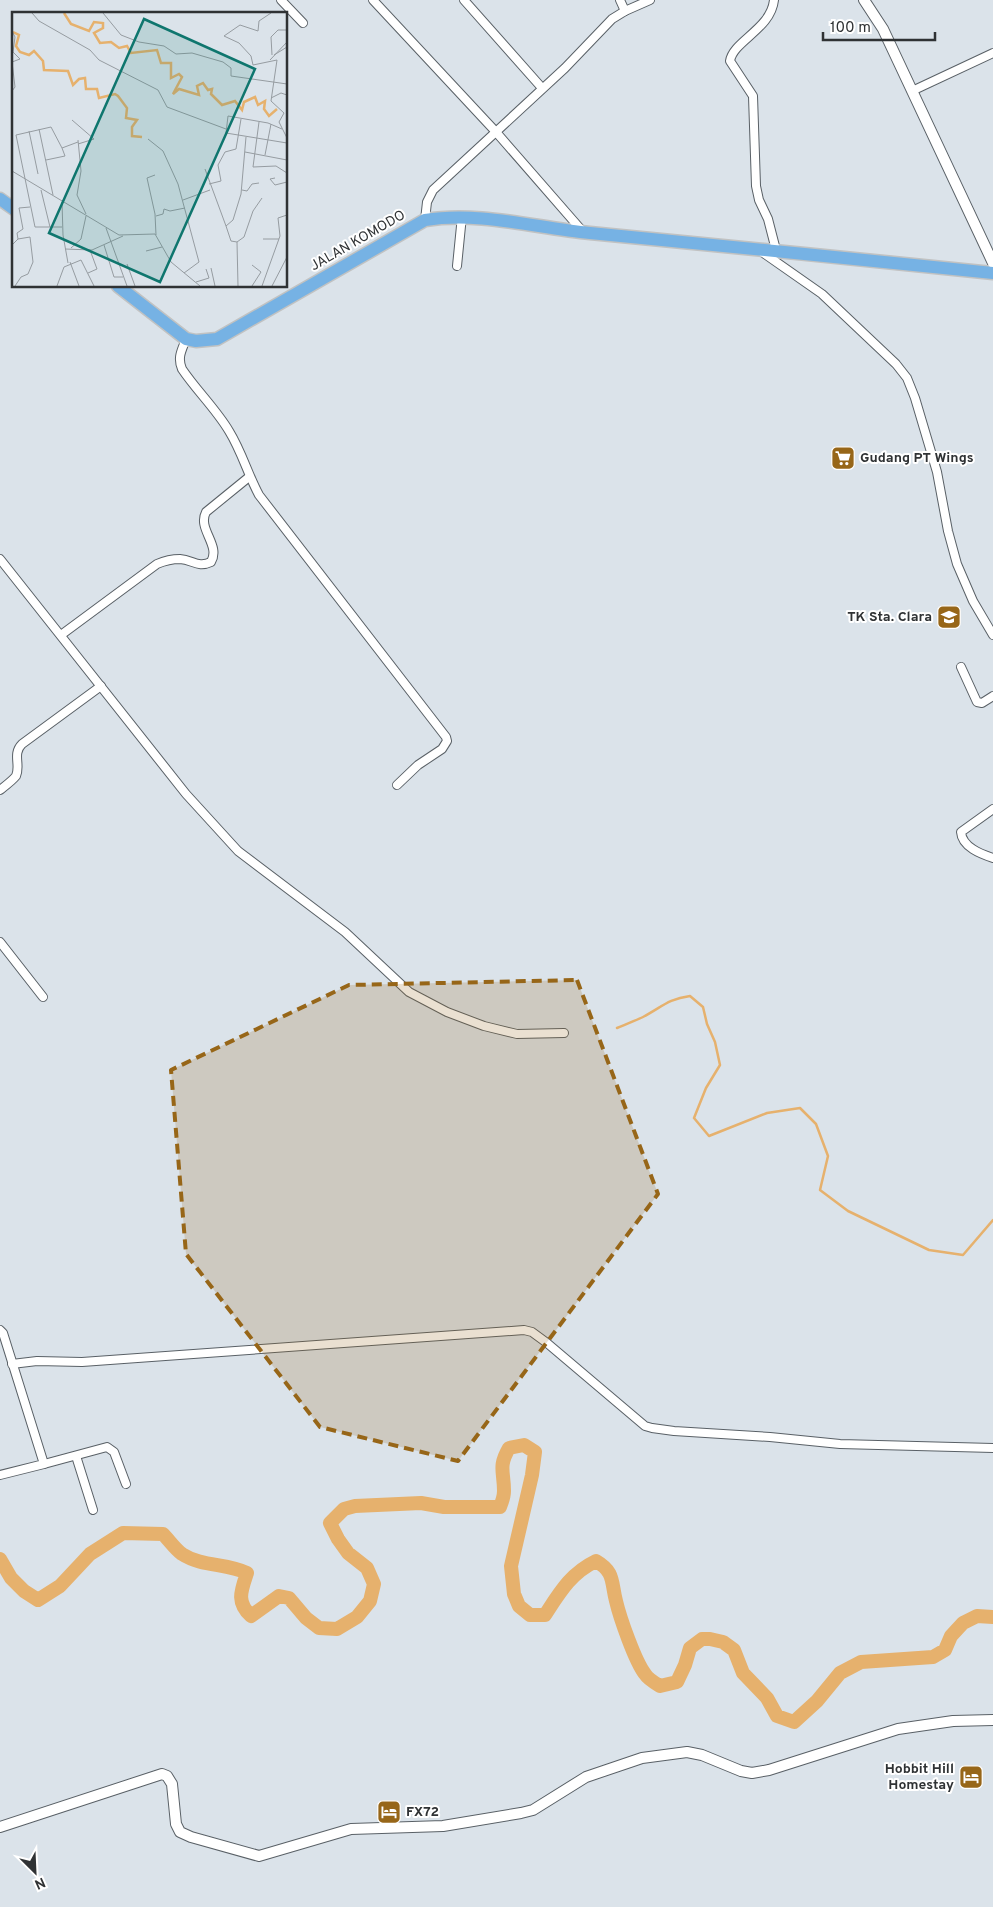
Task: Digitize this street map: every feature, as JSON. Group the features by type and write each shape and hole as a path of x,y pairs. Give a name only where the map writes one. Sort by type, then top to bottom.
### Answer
{"highway":[{"path":"0,200 12,208"},
{"name":"JALAN KOMODO","path":"186,339 217,339 425,220 462,216 584,233 758,250 776,250 993,273"},
{"path":"121,288 186,339"}],"street":[{"path":"282,0 303,23"},
{"path":"373,0 496,132 584,233"},
{"path":"464,0 542,88"},
{"path":"620,0 625,11"},
{"path":"425,220 427,202 434,190 612,19 650,0"},
{"path":"774,0 768,18 734,52 730,61 753,96 756,186 759,200 768,219 776,250"},
{"path":"864,0 883,29 993,262"},
{"path":"912,91 993,53"},
{"path":"457,266 462,216"},
{"path":"758,250 822,294 896,364 907,378 915,398 937,472 948,531 957,564 973,601 993,635"},
{"path":"186,339 179,358 182,369 229,431 242,455 249,477 259,495 446,736 447,740 442,749 418,765 397,786"},
{"path":"61,635 157,564 167,560 180,559 202,565 211,562 214,551 204,525 203,516 249,477"},
{"path":"0,559 186,794 238,851 344,932 409,992 447,1012 484,1026 517,1034 564,1033"},
{"path":"961,667 977,702 982,703 993,696"},
{"path":"0,790 17,773 16,754 18,748 101,686"},
{"path":"993,809 961,832 961,836 968,845 979,853 993,858"},
{"path":"0,942 43,997"},
{"path":"0,1330 3,1333 44,1464"},
{"path":"12,1364 37,1361 82,1362 524,1330 532,1332 645,1426 652,1428 840,1444 993,1448"},
{"path":"0,1475 102,1448 111,1448 126,1484"},
{"path":"76,1456 93,1510"},
{"path":"0,1827 162,1774 167,1776 172,1784 176,1824 180,1832 185,1836 248,1854 265,1855 351,1829 443,1826 527,1812 586,1777 642,1758 687,1752 702,1755 741,1771 752,1773 769,1770 898,1729 946,1721 993,1720"}],"highlighted area":[{"path":"577,980 658,1194 458,1461 320,1427 186,1254 171,1070 349,985"}],"waterway":[{"path":"617,1028 643,1017 670,1001 690,996 703,1007 707,1024 715,1042 720,1065 706,1088 694,1118 709,1136 767,1113 800,1108 816,1124 828,1156 820,1190 848,1211 929,1250 963,1255 993,1220"},
{"path":"0,1559 11,1578 24,1591 38,1600 60,1586 90,1554 123,1533 163,1534 179,1552 190,1558 247,1573 241,1596 243,1606 251,1616 279,1596 289,1598 306,1618 319,1628 337,1629 357,1617 370,1601 374,1584 367,1568 348,1553 330,1523 344,1509 355,1506 421,1503 444,1507 500,1507 504,1493 502,1469 506,1454 509,1448 524,1445 535,1452 532,1475 511,1566 514,1594 519,1606 530,1615 545,1615 573,1577 596,1561 609,1573 624,1628 641,1668 648,1678 660,1686 677,1682 690,1648 702,1639 723,1642 734,1650 743,1673 767,1698 777,1716 794,1722 817,1701 840,1673 861,1662 933,1657 945,1650 951,1636 963,1623 977,1616 993,1617"}],"place":[{"name":"Gudang PT Wings","path":"843,458"},
{"name":"TK Sta. Clara","path":"949,617"},
{"name":"Hobbit Hill Homestay","path":"971,1777"},
{"name":"FX72","path":"389,1812"}]}
